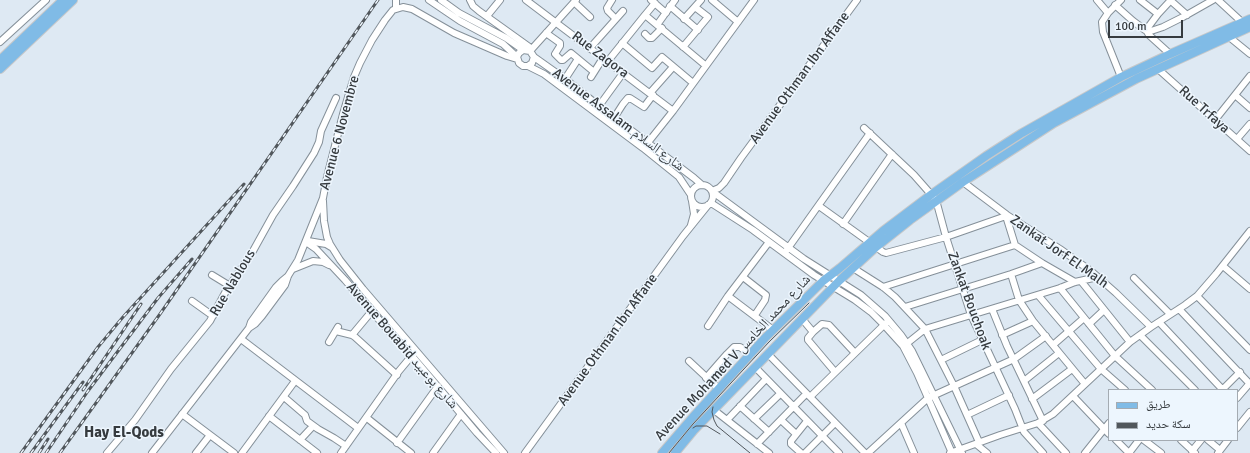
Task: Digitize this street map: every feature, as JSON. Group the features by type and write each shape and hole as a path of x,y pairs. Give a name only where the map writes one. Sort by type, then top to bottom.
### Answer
{"main road":[{"path":"0,60 63,0"},
{"path":"0,69 73,0"},
{"name":"Avenue Mohamed V شارع محمد الخامس","path":"662,453 773,330 823,281 896,220 934,197 963,182 1054,123 1136,79 1228,36 1248,24"},
{"name":"Avenue Mohamed V شارع محمد الخامس","path":"675,453 694,430 836,284 876,247 910,220 934,197 986,156 1022,133 1122,77 1170,54 1248,24"}],"street":[{"path":"0,41 46,0"},
{"path":"396,0 396,8 403,7 415,10 454,33 504,55 517,58"},
{"path":"429,0 445,12 503,44 517,58 521,65 528,66 532,63 529,52 473,6 470,0"},
{"name":"Avenue Assalam شارع السلام","path":"441,0 453,9 529,52 565,78 614,118 648,142 702,185"},
{"path":"487,16 500,0"},
{"name":"Rue Zagora","path":"526,0 673,111"},
{"path":"612,0 607,8 615,18"},
{"path":"645,34 649,38 652,38 675,0"},
{"path":"684,19 701,0"},
{"path":"712,0 738,22"},
{"name":"Avenue Othman Ibn Affane","path":"712,192 724,183 858,0"},
{"path":"1097,0 1108,13"},
{"path":"1121,0 1108,13 1102,22 1103,32 1122,77"},
{"path":"1140,0 1158,14"},
{"path":"1146,30 1171,0 1187,15"},
{"path":"1146,30 1151,31 1163,27 1213,0"},
{"path":"1218,0 1248,24"},
{"path":"517,58 519,53 529,52 575,1 590,17"},
{"path":"546,33 560,43 560,46 555,52 559,58 563,60 570,53 592,75 622,43 645,15 653,2 666,13"},
{"path":"643,148 673,111 738,22 749,2"},
{"path":"670,6 698,30"},
{"path":"1115,6 1146,30 1149,35 1170,54"},
{"path":"683,48 708,17 695,7"},
{"name":"Avenue 6 Novembre","path":"152,453 249,328 251,322 276,287 293,269 323,198 343,114 354,78 372,40 385,20 396,8"},
{"path":"590,48 615,18 623,11"},
{"path":"645,15 705,66"},
{"path":"1228,36 1250,54"},
{"path":"622,43 652,68 662,57 693,83"},
{"path":"504,55 509,54 508,48"},
{"path":"565,78 578,60"},
{"name":"Avenue Assalam شارع السلام","path":"528,66 538,70 548,77 643,148 679,177 692,198"},
{"path":"614,118 628,98 643,107 645,106 651,94 673,66"},
{"name":"Rue Trfaya","path":"1158,68 1250,151"},
{"path":"599,106 623,73"},
{"path":"1215,120 1249,80"},
{"path":"1235,95 1250,108"},
{"name":"Rue Nablous","path":"107,453 213,316 273,215 314,153 319,142 321,131 336,98"},
{"path":"1237,139 1250,124"},
{"path":"864,128 934,197"},
{"path":"787,251 870,133"},
{"path":"843,224 892,154"},
{"name":"Zankat Jorf El Malh","path":"963,182 1006,215 1060,249 1098,277 1116,292 1150,327"},
{"path":"691,227 694,214 692,198 695,188 702,185 708,187 712,192 823,281 836,284 861,295 881,312 886,322 916,357 961,451"},
{"path":"692,198 695,205 699,207 709,204 713,197 712,192"},
{"name":"Zankat Bouchoak","path":"934,197 971,315 1009,395 1025,434 1043,453"},
{"name":"Avenue Bouabid شارع بوعبيد","path":"323,198 324,221 327,237 333,248 363,290 414,353 438,386 496,453"},
{"path":"709,204 736,218 769,242 830,275 836,284"},
{"name":"Avenue Othman Ibn Affane","path":"525,453 709,204"},
{"path":"819,206 869,243 883,252 888,253 946,237 1006,215 1015,245 1042,263 1078,282 1104,310 1130,342"},
{"path":"905,345 951,453 961,451 977,443 1041,422 1073,396 1130,342 1197,296 1248,238 1250,231"},
{"path":"306,241 326,244 333,248"},
{"name":"Avenue Bouabid شارع بوعبيد","path":"306,241 332,266 392,335 414,353 504,453"},
{"path":"708,326 728,296 769,242"},
{"path":"884,287 1015,245"},
{"path":"293,269 313,262 323,262 332,266"},
{"path":"905,307 963,290 1042,263"},
{"path":"1223,266 1250,288"},
{"path":"854,268 884,287 905,307 925,330 954,386 967,415 977,443 987,453"},
{"path":"212,274 230,286"},
{"path":"1011,274 1019,300 1033,321 1085,384"},
{"path":"743,276 766,295 765,300 755,315"},
{"path":"905,345 925,330 1038,294 1098,277"},
{"path":"1134,278 1170,314"},
{"path":"1060,288 1115,356 1151,389"},
{"path":"1038,294 1101,369 1125,389"},
{"path":"728,296 773,330"},
{"path":"1197,296 1250,350"},
{"path":"192,301 213,316"},
{"path":"1179,308 1250,383 1238,397"},
{"path":"992,309 1041,422 1066,453"},
{"path":"1089,324 1104,310"},
{"path":"352,335 372,311"},
{"path":"1053,345 1084,318"},
{"path":"802,320 813,332"},
{"path":"1002,335 1033,321"},
{"path":"757,444 793,407 835,372 886,322"},
{"path":"1159,322 1221,389"},
{"path":"835,372 808,340 808,338 820,325 827,324 834,329 855,353"},
{"path":"329,342 337,329 352,335 397,375"},
{"path":"1140,334 1194,389"},
{"path":"768,354 866,453 928,398 1014,359 1046,336"},
{"path":"240,339 358,428"},
{"path":"941,360 982,340"},
{"path":"706,378 726,354 734,347 740,346 751,355"},
{"path":"341,453 414,353"},
{"path":"1024,381 1060,354"},
{"path":"689,361 719,389"},
{"path":"755,367 838,453"},
{"path":"1032,399 1072,369"},
{"path":"1223,389 1240,372"},
{"path":"727,420 766,379"},
{"path":"242,453 296,381"},
{"path":"397,443 438,386"},
{"path":"754,419 780,394"},
{"path":"967,415 1009,395"},
{"path":"1073,396 1107,431 1085,453"},
{"path":"284,397 305,415 307,421 313,426 346,446"},
{"path":"740,406 769,432"},
{"path":"714,410 769,453"},
{"path":"1238,427 1250,412"},
{"path":"182,414 234,453"},
{"path":"433,453 461,414"},
{"path":"269,416 317,453"},
{"path":"367,418 411,453"},
{"path":"781,420 796,434"},
{"path":"800,453 791,442 807,421"},
{"path":"806,453 835,423"},
{"path":"901,423 914,453"},
{"path":"300,440 313,426"},
{"path":"196,453 210,435"},
{"path":"1117,441 1129,453 1138,441"},
{"path":"1145,441 1161,453"},
{"path":"1182,441 1193,452 1200,441"},
{"path":"1209,441 1219,452 1227,441"},
{"path":"1032,453 1036,447"}],"tram line":[{"path":"669,453 693,424 769,342 809,303"},
{"path":"713,407 712,412 717,426 750,453"},
{"path":"693,428 696,426 707,426 720,434"}],"railway":[{"path":"60,453 160,314 378,0"},
{"path":"21,453 98,347 123,317 244,184"},
{"path":"46,453 88,391 158,298 192,259"},
{"path":"83,390 141,304"},
{"path":"31,453 83,382"},
{"path":"39,453 48,439"}],"district":[{"name":"Hay El-Qods","path":"124,433"}]}
